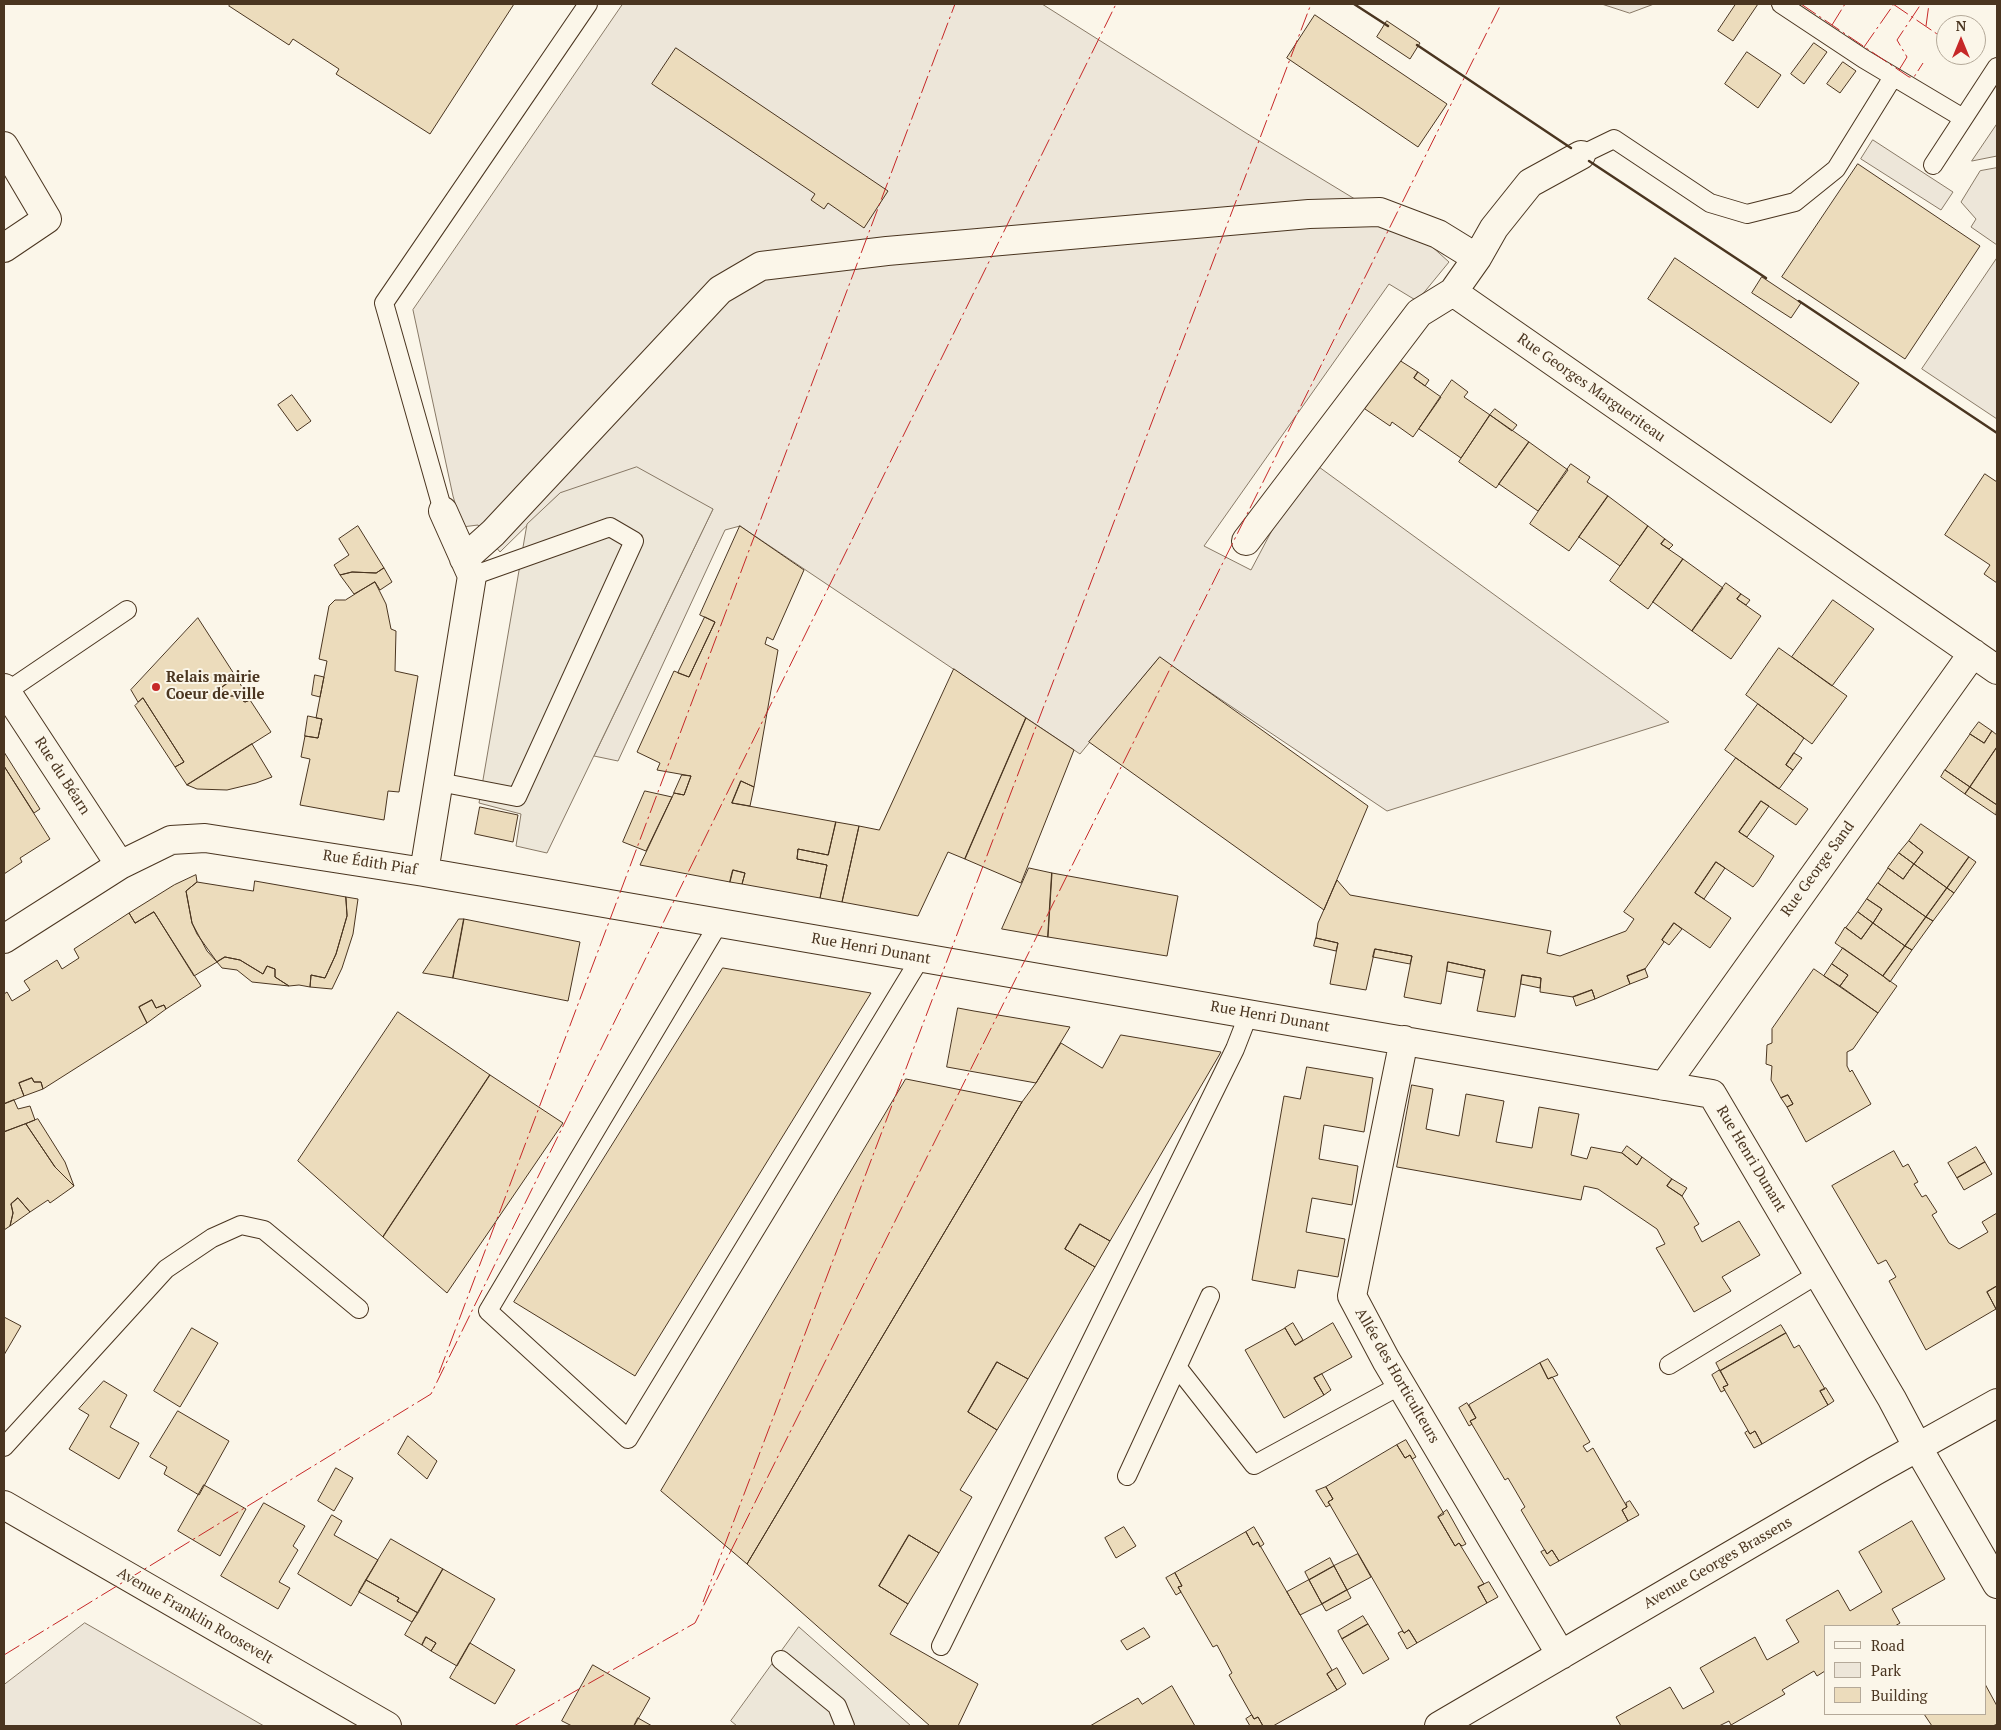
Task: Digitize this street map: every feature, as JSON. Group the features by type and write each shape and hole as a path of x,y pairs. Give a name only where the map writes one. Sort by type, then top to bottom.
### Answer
{"street":[{"path":"4,146 47,219 4,248"},
{"path":"1246,541 1419,314 1453,292 1477,258 1494,228 1530,183 1581,155"},
{"path":"442,510 468,568 494,533 720,290 761,266 936,247 1309,214 1380,212 1438,234 1477,258"},
{"name":"Rue Georges Margueriteau","path":"1453,292 1997,670"},
{"name":"Rue Édith Piaf","path":"4,939 120,865 171,840 205,838 424,872 468,568"},
{"name":"Rue George Sand","path":"1664,1086 1973,653"},
{"name":"Rue du Béarn","path":"5,690 120,865"},
{"name":"Rue Henri Dunant","path":"424,872 1712,1094 1892,1399 1918,1448 1997,1584"},
{"name":"Allée des Horticulteurs","path":"1404,1040 1352,1296 1401,1385 1561,1655"},
{"name":"Avenue Georges Brassens","path":"1440,1726 1997,1403"},
{"name":"Avenue Franklin Roosevelt","path":"4,1504 387,1726"}],"lane":[{"path":"442,510 384,303 588,4"},
{"path":"1781,4 1893,77 1963,118"},
{"path":"1933,165 1997,67"},
{"path":"1581,155 1614,139 1710,203 1746,214 1795,202 1836,169 1893,77"},
{"path":"438,782 516,797 634,541 610,527 468,568"},
{"path":"5,690 128,610"},
{"path":"719,923 488,1311 628,1439 921,957"},
{"path":"941,1646 1235,1050 1249,1013"},
{"path":"4,1447 166,1269 212,1238 241,1225 264,1230 359,1309"},
{"path":"1669,1365 1818,1274"},
{"path":"1127,1476 1210,1296"},
{"path":"1178,1368 1254,1465 1401,1385"},
{"path":"781,1660 837,1706 845,1726"}],"green space":[{"path":"623,4 1042,4 1246,133 1429,244 1449,262 1417,301 1389,284 1204,546 1251,570 1279,517 1319,467 1669,722 1387,811 1159,658 1080,754 740,526 725,530 618,761 594,756 713,509 560,493 500,552 478,525 462,527 453,496 413,310"},
{"path":"1602,4 1654,4 1630,13"},
{"path":"1997,124 1997,156 1972,161"},
{"path":"1873,140 1953,192 1941,210 1861,159"},
{"path":"1997,168 1997,245 1971,227 1976,219 1961,202 1980,171"},
{"path":"1997,258 1997,419 1922,369"},
{"path":"85,1623 264,1726 4,1726 4,1685"}],"shaded area":[{"path":"637,467 713,509 547,853 516,846 521,814 479,803 527,524 560,493"},
{"path":"799,1627 911,1726 737,1726 731,1721"}],"building":[{"path":"231,4 514,4 430,134 336,74 339,69 293,39 289,45 229,6"},
{"path":"1736,4 1758,4 1733,41 1718,31"},
{"path":"1315,15 1447,104 1418,147 1287,58"},
{"path":"1387,21 1420,43 1410,59 1377,37"},
{"path":"1814,43 1827,52 1804,84 1791,74"},
{"path":"676,48 888,191 864,228 828,203 824,209 811,200 815,194 652,84"},
{"path":"1747,52 1781,75 1758,108 1725,84"},
{"path":"1843,62 1856,71 1840,93 1827,84"},
{"path":"1858,164 1980,246 1905,359 1782,277"},
{"path":"1675,258 1859,383 1831,423 1648,299"},
{"path":"1762,277 1801,303 1791,318 1752,293"},
{"path":"1399,360 1418,372 1414,378 1441,397 1413,437 1392,422 1390,426 1365,409"},
{"path":"1418,372 1429,380 1425,386 1414,378"},
{"path":"1452,380 1468,392 1464,397 1490,415 1461,458 1419,429"},
{"path":"292,395 311,421 297,431 278,405"},
{"path":"1495,409 1517,425 1512,431 1490,415"},
{"path":"1490,415 1529,442 1496,488 1459,462"},
{"path":"1529,442 1568,470 1538,511 1499,484"},
{"path":"1571,464 1590,477 1587,482 1608,496 1569,551 1530,524"},
{"path":"1985,474 1997,482 1997,583 1984,574 1990,565 1945,535"},
{"path":"1608,496 1648,526 1620,566 1579,537"},
{"path":"358,526 384,568 376,573 352,572 340,575 334,565 349,555 339,539"},
{"path":"740,526 804,570 773,640 767,637 765,644 778,650 754,787 741,781 732,803 836,822 828,855 798,849 797,859 827,865 820,898 742,884 745,873 733,870 730,882 640,865 674,793 684,795 691,776 657,770 660,763 637,752 674,671 689,677 715,622 700,615"},
{"path":"1648,526 1665,539 1661,544 1683,559 1648,609 1610,581"},
{"path":"1665,539 1673,545 1669,549 1661,544"},
{"path":"1683,559 1723,588 1692,631 1653,602"},
{"path":"384,568 392,582 380,590 375,582 354,594 340,575 352,572 376,573"},
{"path":"375,582 386,604 391,629 396,631 395,671 418,676 399,792 388,791 384,820 300,805 310,759 301,757 305,736 318,738 322,719 316,718 327,661 319,659 329,606 335,600 345,600"},
{"path":"1726,583 1741,594 1737,599 1761,616 1731,659 1692,631"},
{"path":"1741,594 1750,600 1746,605 1737,599"},
{"path":"1833,600 1874,629 1832,686 1792,657"},
{"path":"705,617 715,622 689,677 678,673"},
{"path":"198,618 236,677 221,688 225,696 235,696 245,702 250,700 271,732 187,785 175,767 184,762 143,698 138,702 131,690"},
{"path":"1779,648 1847,696 1812,744 1746,695"},
{"path":"1160,657 1368,806 1324,910 1089,742"},
{"path":"954,669 1026,718 965,859 948,852 918,916 842,902 859,826 879,830"},
{"path":"315,675 324,677 320,697 312,695"},
{"path":"236,677 250,700 245,702 235,696 225,696 221,688"},
{"path":"143,698 184,762 175,767 135,706"},
{"path":"1758,704 1804,738 1786,765 1793,770 1779,789 1725,750"},
{"path":"308,716 322,719 318,738 305,736"},
{"path":"1026,718 1074,750 1021,883 965,859"},
{"path":"1979,722 1992,731 1984,743 1970,734"},
{"path":"1992,731 1997,735 1997,747 1970,787 1945,770 1970,734 1984,743"},
{"path":"252,744 272,777 227,790 197,789 187,785"},
{"path":"1997,747 1997,805 1970,787"},
{"path":"4,752 40,809 34,813 4,766"},
{"path":"1794,753 1802,758 1793,770 1786,765"},
{"path":"1736,758 1808,809 1796,825 1761,801 1739,832 1774,856 1753,887 1716,862 1695,893 1731,918 1710,948 1674,923 1662,940 1664,942 1645,969 1627,976 1630,984 1595,999 1592,990 1573,997 1540,992 1541,978 1522,975 1515,1017 1477,1011 1485,970 1448,962 1441,1004 1404,997 1412,956 1375,949 1366,990 1330,984 1338,943 1316,938 1318,923 1337,880 1350,895 1551,931 1547,953 1560,956 1626,931 1634,919 1624,912"},
{"path":"4,766 50,839 20,858 22,862 4,874"},
{"path":"1945,770 1970,787 1965,794 1941,777"},
{"path":"682,775 691,776 684,795 674,793"},
{"path":"741,781 754,787 750,806 732,803"},
{"path":"1970,787 1997,805 1996,815 1965,794"},
{"path":"645,791 672,797 646,851 623,842"},
{"path":"1761,801 1769,806 1747,837 1739,832"},
{"path":"480,807 518,815 513,842 475,834"},
{"path":"836,822 859,826 842,902 820,898 827,865 797,859 798,849 828,855"},
{"path":"1921,824 1969,857 1947,888 1914,864 1923,852 1909,841"},
{"path":"1909,841 1923,852 1914,864 1899,853"},
{"path":"1899,853 1914,864 1903,879 1888,868"},
{"path":"1969,857 1976,862 1954,893 1947,888"},
{"path":"1716,862 1725,868 1704,899 1695,893"},
{"path":"1914,864 1947,888 1926,917 1878,883 1888,868 1903,879"},
{"path":"1029,868 1052,873 1048,937 1002,929"},
{"path":"733,870 745,873 742,884 730,882"},
{"path":"1052,873 1178,896 1167,956 1048,937"},
{"path":"196,875 197,882 186,891 192,923 207,951 217,962 194,976 154,912 135,923 129,913 174,885"},
{"path":"255,881 346,897 347,916 336,954 325,978 311,975 310,987 289,986 275,977 275,969 267,966 263,974 240,960 225,957 217,962 197,934 192,923 186,891 197,882 253,891"},
{"path":"1878,883 1926,917 1905,946 1873,923 1882,909 1867,899"},
{"path":"1947,888 1954,893 1933,921 1926,917"},
{"path":"346,897 358,899 353,934 342,968 332,989 310,987 311,975 325,978 336,954 347,916"},
{"path":"1867,899 1882,909 1873,923 1858,912"},
{"path":"154,912 201,986 166,1009 164,1005 156,1008 152,1000 139,1007 147,1023 43,1089 41,1082 34,1082 32,1078 19,1083 24,1096 4,1104 4,994 7,992 12,1001 30,990 24,981 57,960 62,969 79,958 74,949 129,913 135,923"},
{"path":"1858,912 1873,923 1861,939 1846,928"},
{"path":"1926,917 1933,921 1912,950 1905,946"},
{"path":"459,919 464,919 453,978 423,973"},
{"path":"464,919 580,942 568,1001 453,978"},
{"path":"1674,923 1682,929 1669,945 1662,940"},
{"path":"1873,923 1905,946 1883,976 1835,943 1845,927 1861,939"},
{"path":"1316,938 1338,943 1336,951 1314,946"},
{"path":"1905,946 1912,950 1890,982 1883,976"},
{"path":"1843,948 1897,986 1878,1013 1840,986 1848,975 1832,964"},
{"path":"1375,949 1412,956 1410,964 1373,957"},
{"path":"225,957 240,960 263,974 267,966 275,969 275,977 289,986 252,982 237,970 222,968 217,962"},
{"path":"1448,962 1485,970 1483,978 1447,971"},
{"path":"1832,964 1848,975 1840,986 1824,976"},
{"path":"723,968 871,993 635,1376 514,1302"},
{"path":"1645,969 1648,977 1630,984 1627,976"},
{"path":"1814,969 1878,1013 1853,1049 1847,1052 1847,1066 1850,1072 1852,1070 1871,1104 1806,1142 1787,1107 1793,1104 1788,1095 1781,1098 1771,1080 1772,1066 1766,1064 1767,1045 1772,1043 1772,1029"},
{"path":"1522,975 1541,978 1540,988 1521,984"},
{"path":"1592,990 1595,999 1576,1006 1573,997"},
{"path":"152,1000 156,1008 164,1005 166,1009 147,1023 139,1007"},
{"path":"958,1008 1070,1027 1036,1083 947,1067"},
{"path":"398,1012 490,1075 383,1237 298,1161"},
{"path":"1121,1035 1221,1052 1110,1241 1080,1224 1065,1249 1095,1267 1028,1379 997,1362 968,1412 997,1430 960,1490 972,1497 939,1553 909,1535 879,1586 908,1604 890,1634 978,1684 958,1726 930,1726 747,1564 1022,1102 1061,1043 1102,1068"},
{"path":"1307,1067 1373,1078 1364,1132 1324,1125 1319,1159 1358,1166 1352,1205 1312,1198 1306,1232 1345,1239 1338,1277 1298,1270 1295,1288 1252,1280 1284,1096 1300,1099"},
{"path":"490,1075 563,1123 447,1293 383,1237"},
{"path":"32,1078 34,1082 41,1082 43,1089 24,1096 19,1083"},
{"path":"906,1079 1022,1102 747,1564 661,1491"},
{"path":"1412,1085 1433,1089 1426,1129 1459,1136 1466,1094 1504,1101 1496,1142 1532,1148 1539,1107 1579,1114 1571,1155 1587,1159 1591,1147 1622,1153 1637,1165 1642,1157 1672,1179 1667,1186 1682,1196 1699,1224 1694,1227 1702,1242 1739,1221 1760,1255 1722,1277 1731,1291 1694,1312 1656,1248 1665,1244 1657,1229 1598,1189 1584,1186 1581,1200 1397,1167"},
{"path":"1788,1095 1793,1104 1787,1107 1781,1098"},
{"path":"14,1100 18,1109 30,1106 35,1120 4,1132 4,1104"},
{"path":"38,1119 65,1162 74,1186 55,1167 26,1124"},
{"path":"26,1124 55,1167 74,1186 50,1203 48,1200 30,1212 18,1198 11,1204 13,1213 10,1226 4,1230 4,1132"},
{"path":"1627,1146 1642,1157 1637,1165 1622,1153"},
{"path":"1976,1147 1985,1162 1957,1178 1948,1163"},
{"path":"1894,1151 1903,1167 1908,1164 1918,1182 1914,1184 1922,1197 1926,1195 1937,1212 1932,1215 1949,1243 1959,1249 1988,1232 1982,1222 1997,1213 1997,1286 1987,1292 1996,1309 1926,1350 1889,1281 1896,1277 1886,1260 1878,1264 1832,1186"},
{"path":"1985,1162 1992,1174 1964,1190 1957,1178"},
{"path":"1672,1179 1687,1188 1682,1196 1667,1186"},
{"path":"18,1198 30,1212 10,1226 13,1213 11,1204"},
{"path":"1080,1224 1110,1241 1095,1267 1065,1249"},
{"path":"1997,1286 1997,1308 1996,1309 1987,1292"},
{"path":"4,1317 21,1326 4,1355"},
{"path":"1293,1323 1303,1340 1295,1345 1285,1328"},
{"path":"1333,1323 1352,1357 1314,1378 1324,1395 1284,1418 1245,1350 1285,1328 1295,1345"},
{"path":"1781,1325 1786,1333 1720,1371 1716,1363"},
{"path":"192,1328 218,1343 180,1407 154,1391"},
{"path":"1786,1333 1794,1348 1799,1345 1825,1389 1820,1391 1828,1405 1762,1444 1755,1431 1750,1434 1723,1387 1728,1385 1720,1371"},
{"path":"1548,1359 1558,1375 1548,1379 1540,1363"},
{"path":"997,1362 1028,1379 997,1430 968,1412"},
{"path":"1540,1363 1548,1379 1553,1378 1590,1442 1583,1446 1587,1452 1593,1448 1627,1507 1622,1510 1628,1521 1559,1561 1552,1550 1547,1554 1521,1510 1525,1507 1508,1478 1505,1480 1470,1421 1476,1418 1469,1405"},
{"path":"1720,1370 1728,1385 1723,1387 1725,1390 1721,1392 1712,1375"},
{"path":"1322,1374 1331,1390 1324,1395 1314,1378"},
{"path":"104,1381 127,1395 110,1427 139,1443 119,1479 69,1449 89,1415 79,1409"},
{"path":"1826,1388 1834,1401 1828,1405 1820,1391"},
{"path":"1467,1403 1476,1418 1470,1421 1472,1424 1469,1426 1459,1408"},
{"path":"178,1411 229,1441 199,1495 164,1474 167,1467 150,1457"},
{"path":"1748,1431 1750,1434 1755,1431 1762,1444 1754,1448 1745,1433"},
{"path":"408,1436 437,1461 427,1479 398,1454"},
{"path":"1406,1440 1416,1457 1412,1459 1410,1455 1405,1458 1397,1445"},
{"path":"1397,1445 1405,1458 1410,1455 1444,1514 1438,1517 1455,1546 1459,1543 1484,1584 1478,1587 1487,1603 1417,1643 1409,1630 1404,1633 1328,1502 1333,1499 1326,1487"},
{"path":"336,1468 353,1478 334,1511 318,1501"},
{"path":"204,1485 246,1509 220,1556 178,1531"},
{"path":"1326,1487 1333,1499 1328,1502 1330,1505 1326,1507 1316,1491"},
{"path":"1630,1501 1639,1515 1628,1521 1622,1510 1627,1507 1626,1503"},
{"path":"264,1503 305,1526 293,1546 298,1550 279,1582 290,1588 278,1609 221,1576"},
{"path":"1447,1510 1466,1544 1462,1546 1459,1543 1455,1546 1438,1517"},
{"path":"332,1515 342,1521 334,1535 378,1560 351,1606 298,1574"},
{"path":"1912,1521 1945,1579 1892,1609 1900,1623 1897,1625 1824,1625 1824,1672 1817,1676 1814,1671 1782,1690 1785,1694 1731,1725 1729,1721 1719,1726 1621,1726 1616,1717 1670,1687 1683,1709 1714,1692 1700,1668 1755,1637 1767,1660 1799,1642 1786,1620 1838,1590 1850,1611 1882,1592 1859,1552"},
{"path":"1124,1527 1136,1546 1116,1558 1105,1538"},
{"path":"1254,1527 1264,1544 1260,1547 1258,1542 1253,1545 1246,1532"},
{"path":"1246,1532 1253,1545 1258,1542 1332,1670 1327,1674 1337,1690 1273,1726 1263,1726 1258,1717 1254,1719 1229,1675 1232,1673 1217,1645 1213,1647 1178,1587 1182,1586 1175,1573"},
{"path":"909,1535 939,1553 908,1604 879,1586"},
{"path":"391,1539 443,1569 418,1613 397,1601 399,1598 366,1580"},
{"path":"1545,1550 1547,1554 1552,1550 1559,1561 1550,1566 1541,1552"},
{"path":"1358,1554 1371,1577 1347,1590 1334,1566"},
{"path":"1330,1558 1334,1566 1309,1580 1305,1572"},
{"path":"1334,1566 1347,1590 1322,1604 1309,1580"},
{"path":"443,1569 495,1599 457,1666 431,1651 436,1643 426,1637 422,1645 405,1635"},
{"path":"1175,1573 1182,1586 1178,1587 1181,1592 1176,1595 1166,1578"},
{"path":"366,1580 399,1598 397,1601 418,1613 412,1622 359,1592"},
{"path":"1309,1580 1322,1604 1300,1615 1287,1592"},
{"path":"1489,1582 1498,1597 1487,1603 1478,1587"},
{"path":"1347,1590 1351,1598 1326,1611 1322,1604"},
{"path":"1363,1616 1368,1624 1342,1639 1338,1631"},
{"path":"1368,1624 1389,1659 1363,1674 1342,1639"},
{"path":"1144,1628 1150,1637 1127,1650 1121,1641"},
{"path":"1409,1630 1417,1643 1407,1649 1398,1633 1402,1631 1404,1633"},
{"path":"426,1637 436,1643 431,1651 422,1645"},
{"path":"470,1643 515,1670 495,1704 450,1678"},
{"path":"593,1665 650,1698 634,1726 572,1726 562,1721"},
{"path":"1337,1668 1346,1684 1337,1690 1327,1674"},
{"path":"1172,1686 1195,1726 1090,1726 1138,1698 1142,1704"},
{"path":"1986,1686 1997,1706 1997,1724 1993,1726 1932,1726 1925,1715 1986,1715"},
{"path":"1252,1715 1254,1719 1258,1717 1263,1726 1250,1726 1246,1719"},
{"path":"638,1718 652,1726 634,1726"}],"wall":[{"path":"1354,4 1388,26"},
{"path":"1417,45 1571,148"},
{"path":"1589,161 1766,278"},
{"path":"1799,301 1997,433"}],"power":[{"path":"439,1373 955,4"},
{"path":"4,1655 431,1394 1116,4"},
{"path":"703,1602 1311,4"},
{"path":"514,1726 695,1623 1501,4"},
{"path":"1801,4 1909,77 1914,77 1923,63"},
{"path":"1832,25 1845,4"},
{"path":"1893,4 1936,33"},
{"path":"1864,47 1894,4"},
{"path":"1899,70 1907,57 1897,40 1921,4"},
{"path":"1926,26 1929,4"}],"place":[{"name":"Relais mairie Coeur de ville","path":"156,687"}]}
